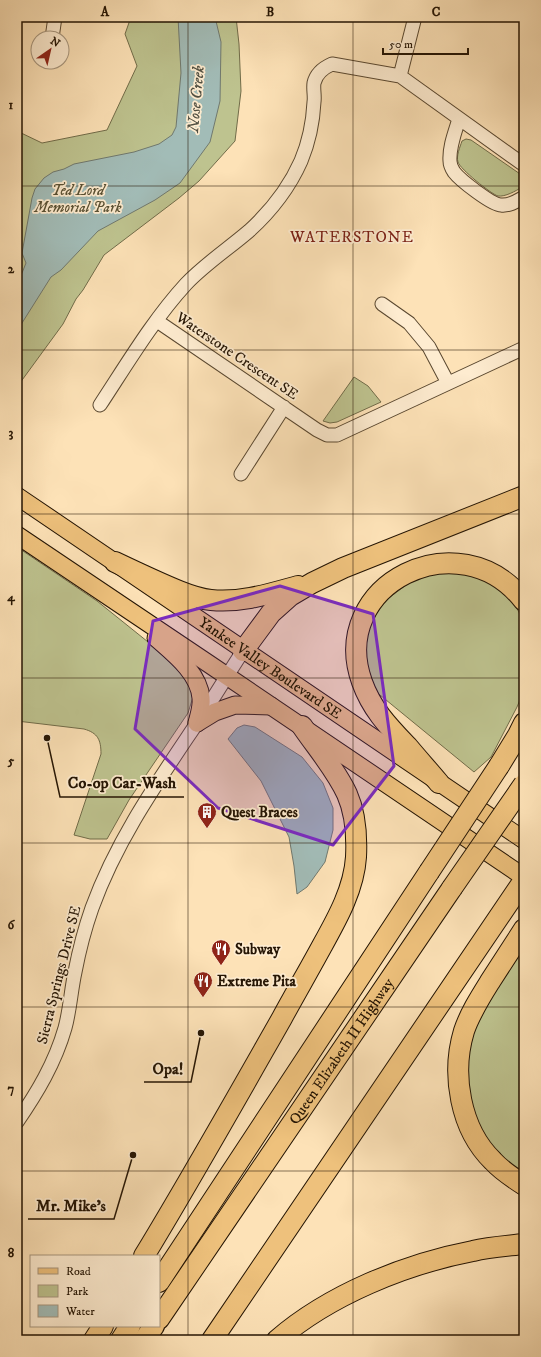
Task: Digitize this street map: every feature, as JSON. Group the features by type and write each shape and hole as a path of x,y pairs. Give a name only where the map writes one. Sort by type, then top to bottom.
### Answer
{"highway":[{"path":"243,650 271,613 290,596 312,583 343,568 524,496"},
{"path":"115,562 172,588 209,600 253,598 312,583"},
{"path":"439,783 381,718 368,698 361,681 357,664 356,645 364,617 380,594 393,581 407,572 435,563 461,563 483,569 504,581 524,601"},
{"path":"160,1280 499,766 524,723"},
{"path":"145,1255 192,1176 311,967 346,898 352,882 356,856 356,842 352,814 347,795 338,778 302,726"},
{"name":"Queen Elizabeth II Highway","path":"160,1318 524,784"},
{"path":"212,1340 524,880"},
{"path":"520,936 472,1012 462,1038 458,1071 463,1110 480,1145 492,1161 524,1185"},
{"path":"277,1340 302,1320 343,1296 379,1279 466,1252 524,1244"},
{"path":"94,1340 102,1327"},
{"path":"121,1340 129,1327"},
{"path":"144,1340 153,1327"}],"main road":[{"name":"Yankee Valley Boulevard SE","path":"17,496 524,840"},
{"name":"Yankee Valley Boulevard SE","path":"17,536 118,602 524,877"},
{"path":"118,602 193,675 202,699 197,723"},
{"path":"197,723 215,712 235,705 271,706"}],"street":[{"path":"53,30 55,17"},
{"path":"400,76 415,17"},
{"name":"Waterstone Crescent SE","path":"524,165 400,76 332,64 324,67 318,74 314,83 315,100 313,118 301,161 278,200 267,214 248,232 200,270 170,303 157,321 284,408 327,435 337,435 524,348"},
{"path":"459,119 450,152 450,162 453,171 462,180 493,204 507,205 524,197"},
{"path":"382,304 409,323 429,347 448,383"},
{"path":"100,405 157,321"},
{"path":"241,474 284,408"},
{"name":"Sierra Springs Drive SE","path":"17,1122 42,1084 58,1048 65,1027 75,972 92,907 113,858 144,802 197,723 243,650"}],"highlighted area":[{"path":"280,586 373,614 394,766 333,845 218,808 135,729 153,621"}],"green space":[{"name":"Ted Lord Memorial Park","path":"131,17 236,17 241,91 235,141 199,181 104,255 76,299 63,324 17,387 17,131 42,143 107,130 137,66 125,34"},
{"path":"466,139 471,140 523,176 524,181 522,187 507,195 498,196 476,181 458,162 460,146 462,141"},
{"path":"354,377 368,386 381,402 337,422 330,423 323,421"},
{"path":"17,547 97,601 168,658 190,684 193,697 188,713 129,800 107,839 90,839 74,835 101,754 99,741 96,735 84,729 17,721 17,663 20,647 17,630"},
{"path":"426,570 464,571 491,583 512,598 524,623 524,690 517,707 491,757 474,772 369,686 362,647 373,610"},
{"path":"524,949 524,1174 503,1161 484,1141 464,1082 465,1059 474,1028 498,986"}],"water":[{"name":"Nose Creek","path":"178,17 215,17 221,42 220,101 210,142 180,183 155,200 98,231 61,270 51,277 22,323 17,334 17,280 26,263 22,253 35,189 44,178 53,172 74,164 134,152 159,144 172,135 176,127 181,73"},
{"path":"244,725 255,727 302,757 323,783 333,808 333,830 325,862 307,887 297,894 289,837 261,781 228,739 237,728"}],"place":[{"name":"Co-op Car-Wash","path":"47,738"},
{"name":"Quest Braces","path":"207,829"},
{"name":"Subway","path":"221,966"},
{"name":"Extreme Pita","path":"203,998"},
{"name":"Opa!","path":"201,1033"},
{"name":"Mr. Mike's","path":"133,1155"}],"district":[{"name":"WATERSTONE","path":"352,237"}]}
